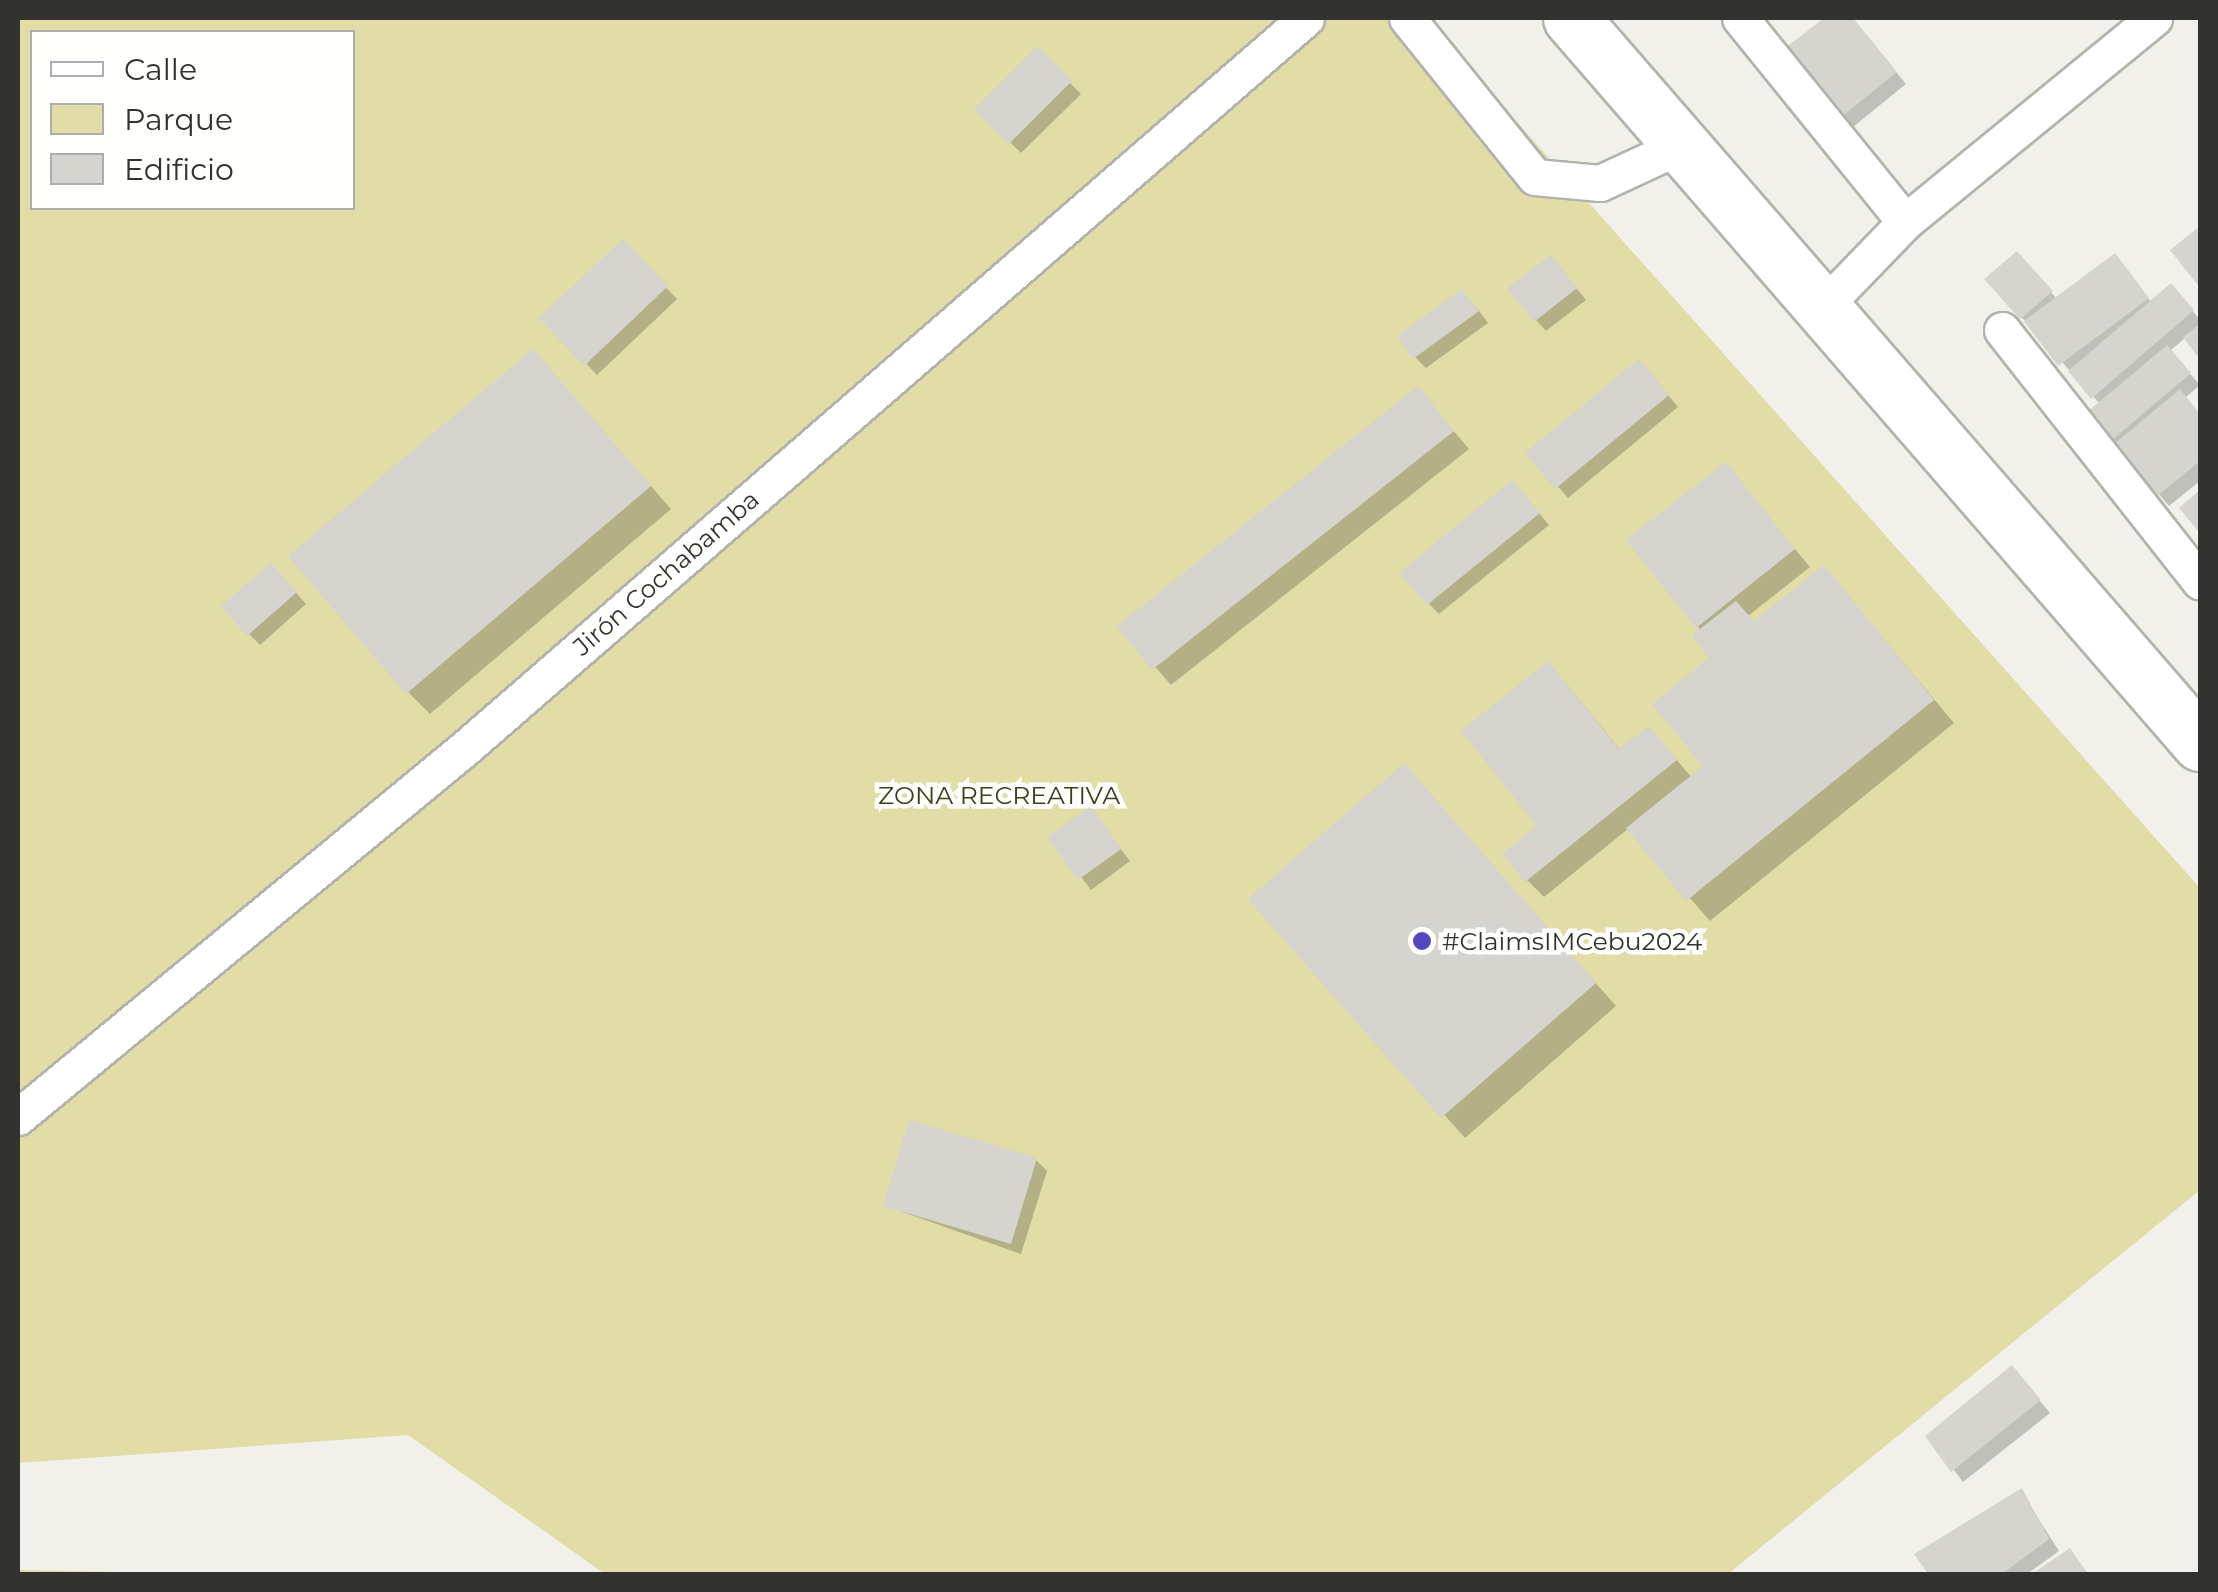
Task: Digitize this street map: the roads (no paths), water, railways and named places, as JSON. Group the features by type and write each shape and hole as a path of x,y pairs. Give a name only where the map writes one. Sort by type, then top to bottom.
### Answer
{"highway":[{"path":"1572,18 1819,311 2200,743"}],"street":[{"name":"Jirón Cochabamba","path":"18,1117 464,749 1306,18"},
{"path":"1408,18 1535,177 1600,182 1680,146"},
{"path":"1740,18 1905,222"},
{"path":"1819,311 1905,222 2154,18"},
{"path":"2002,330 2200,582"}],"place":[{"name":"#ClaimsIMCebu2024","path":"1422,941"}],"park label":[{"name":"ZONA RECREATIVA","path":"999,795"}]}
